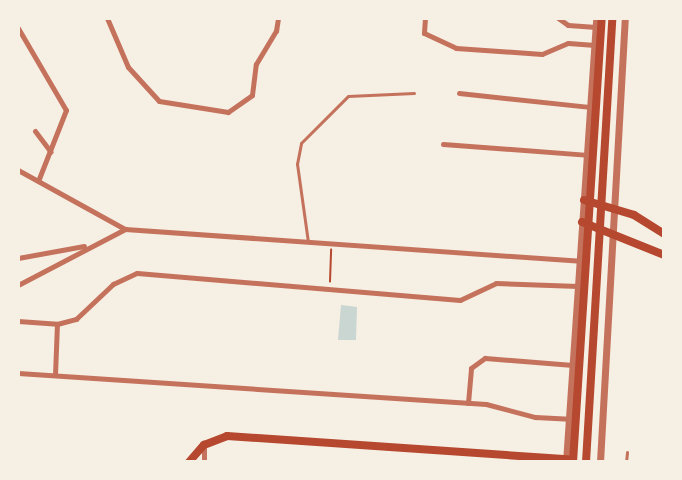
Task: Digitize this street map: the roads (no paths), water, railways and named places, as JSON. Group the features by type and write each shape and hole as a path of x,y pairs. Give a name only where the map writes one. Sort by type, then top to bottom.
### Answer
{"main road":[{"path":"189,462 204,445 227,436 569,461 602,18"},
{"path":"586,462 612,18"},
{"path":"584,200 614,208 664,234"},
{"path":"582,222 613,231 664,255"}],"street":[{"path":"107,18 128,67 159,101 228,112 252,95 256,64 276,32 278,18"},
{"path":"425,18 424,33 456,48 542,54 568,43 595,45"},
{"path":"558,18 568,25 596,27"},
{"path":"569,461 569,418 597,18"},
{"path":"600,462 625,18"},
{"path":"18,28 64,99 63,122 38,181"},
{"path":"459,93 591,107"},
{"path":"35,131 51,152"},
{"path":"443,144 588,155"},
{"path":"18,170 125,229 580,261"},
{"path":"18,285 125,229"},
{"path":"18,258 90,246"},
{"path":"18,321 57,324 76,319 113,284 137,273 329,291 460,300 496,283 578,286"},
{"path":"55,375 57,324"},
{"path":"468,403 471,368 485,358 573,365"},
{"path":"18,373 468,403 535,417 569,418"},
{"path":"204,445 204,462"}],"lane":[{"path":"308,243 297,164 301,143 348,96 414,93"},
{"path":"626,462 627,452"}]}
